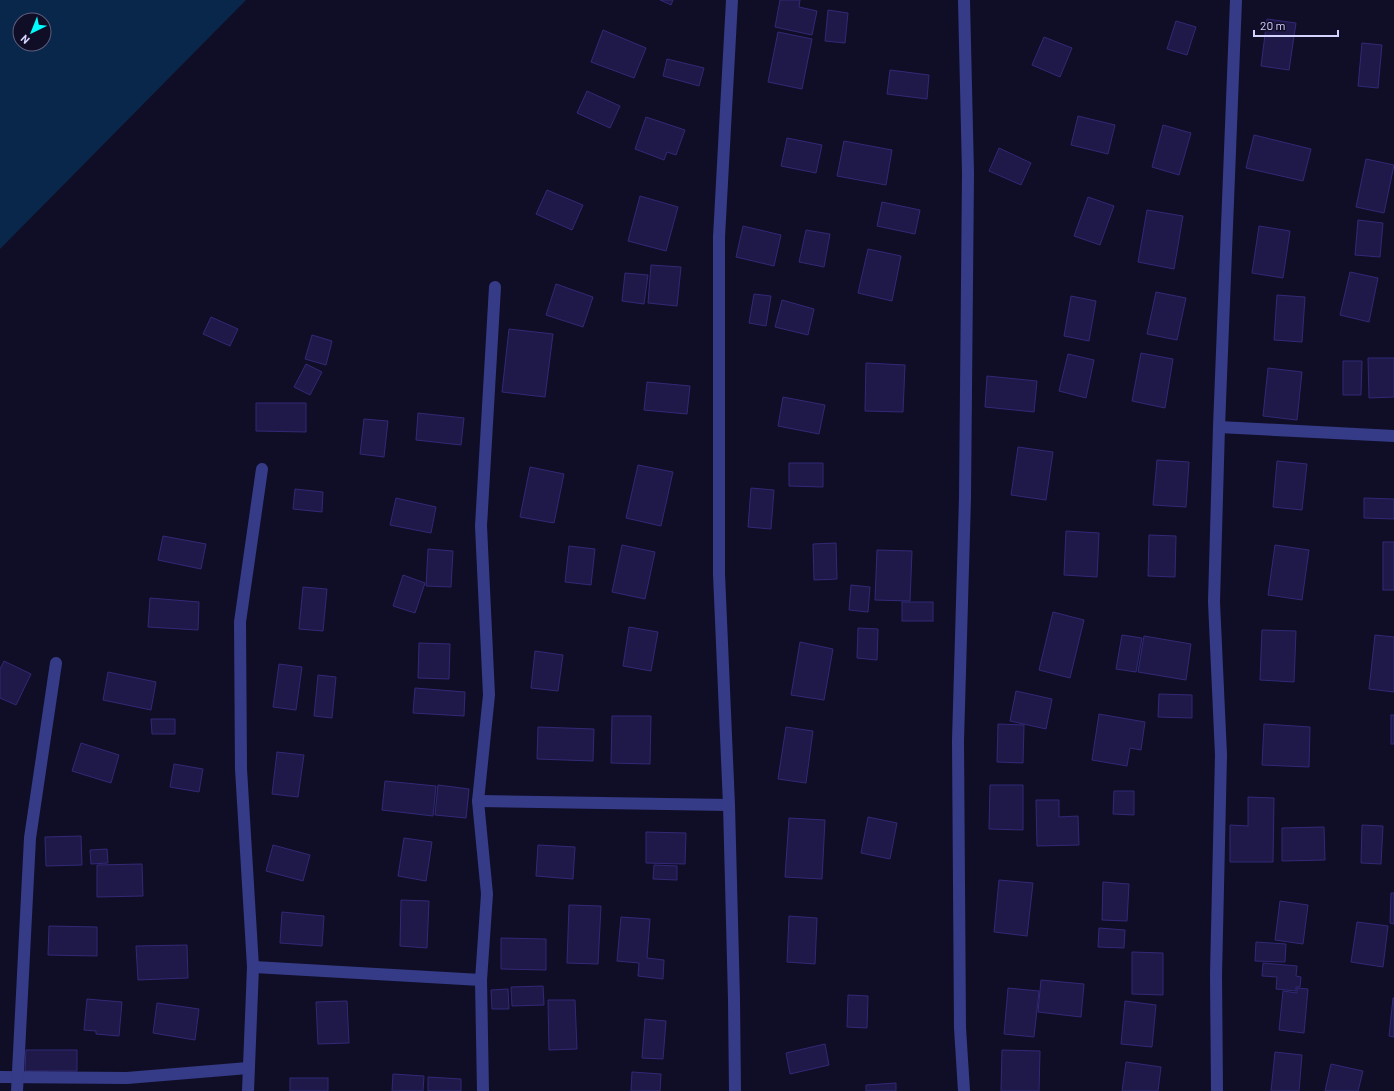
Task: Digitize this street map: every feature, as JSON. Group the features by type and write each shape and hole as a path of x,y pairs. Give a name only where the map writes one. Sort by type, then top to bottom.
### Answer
{"street":[{"path":"732,0 719,253 718,574 728,805 734,999 735,1091"},
{"path":"964,0 968,173 965,498 958,741 960,1028 964,1091"},
{"path":"1217,1091 1216,975 1221,755 1214,602 1219,427 1236,0"},
{"path":"483,1091 481,980 487,894 478,801 489,695 481,526 495,288"},
{"path":"1219,427 1394,436"},
{"path":"248,1091 253,967 241,769 240,622 262,468"},
{"path":"17,1091 30,838 56,663"},
{"path":"478,801 728,805"},
{"path":"253,967 481,980"},
{"path":"0,1077 127,1078 248,1068"}],"water":[{"path":"0,0 246,0 0,249"}],"building":[{"path":"660,0 673,0 671,5"},
{"path":"780,0 800,0 799,7 817,11 812,35 775,27"},
{"path":"828,10 848,13 845,43 825,41"},
{"path":"1267,19 1296,23 1289,70 1261,66"},
{"path":"1176,21 1196,27 1187,55 1167,49"},
{"path":"603,30 646,48 634,78 591,62"},
{"path":"778,32 812,39 802,89 768,82"},
{"path":"1044,37 1072,48 1060,77 1032,65"},
{"path":"1362,43 1382,45 1378,88 1358,86"},
{"path":"667,59 704,68 699,86 663,76"},
{"path":"890,70 929,75 927,99 887,94"},
{"path":"587,91 620,106 610,128 577,113"},
{"path":"1078,116 1115,125 1108,154 1071,145"},
{"path":"646,117 685,130 676,155 667,152 664,160 635,149"},
{"path":"1163,125 1191,133 1179,175 1152,167"},
{"path":"1254,135 1311,149 1303,181 1246,168"},
{"path":"787,138 822,145 816,173 781,166"},
{"path":"844,141 892,150 886,185 837,176"},
{"path":"999,148 1031,163 1021,185 989,171"},
{"path":"1366,159 1394,165 1384,213 1356,207"},
{"path":"547,190 583,205 572,230 536,214"},
{"path":"640,196 678,207 666,251 628,241"},
{"path":"1088,197 1114,206 1100,245 1074,236"},
{"path":"882,202 920,210 915,234 877,226"},
{"path":"1147,210 1183,216 1174,269 1138,262"},
{"path":"1358,220 1383,223 1380,257 1355,255"},
{"path":"743,226 781,235 774,266 736,257"},
{"path":"1259,226 1290,231 1283,278 1252,273"},
{"path":"806,230 830,234 824,267 799,262"},
{"path":"868,249 901,256 892,301 858,293"},
{"path":"651,265 681,267 677,306 648,303"},
{"path":"1350,272 1378,278 1369,322 1340,315"},
{"path":"625,273 648,275 644,304 622,301"},
{"path":"556,284 593,297 583,327 546,315"},
{"path":"1156,292 1186,298 1177,340 1147,334"},
{"path":"754,294 771,296 766,326 749,323"},
{"path":"1277,295 1305,297 1302,342 1274,340"},
{"path":"1071,296 1096,301 1089,341 1064,336"},
{"path":"782,300 814,309 808,335 775,327"},
{"path":"211,317 238,329 230,346 203,334"},
{"path":"509,329 553,334 545,397 502,392"},
{"path":"312,335 332,341 326,365 305,359"},
{"path":"1141,353 1173,359 1165,408 1132,401"},
{"path":"1068,354 1094,360 1086,398 1059,391"},
{"path":"1368,358 1394,358 1394,397 1369,398"},
{"path":"1343,361 1362,361 1361,395 1343,395"},
{"path":"866,363 905,365 903,412 865,411"},
{"path":"306,364 322,372 310,395 294,387"},
{"path":"1268,368 1302,372 1297,420 1263,416"},
{"path":"987,376 1037,381 1034,412 985,407"},
{"path":"647,382 690,386 687,414 644,410"},
{"path":"783,397 825,405 819,434 778,426"},
{"path":"256,403 306,403 306,432 256,431"},
{"path":"418,413 464,418 461,445 416,440"},
{"path":"364,419 388,421 384,457 360,454"},
{"path":"1018,447 1053,452 1046,500 1011,495"},
{"path":"1157,460 1189,462 1186,507 1153,505"},
{"path":"1277,461 1307,464 1302,510 1273,507"},
{"path":"789,463 823,463 823,487 789,486"},
{"path":"638,465 673,472 661,526 626,518"},
{"path":"530,467 564,474 554,523 520,517"},
{"path":"751,488 774,490 771,529 748,527"},
{"path":"295,489 323,492 322,512 293,509"},
{"path":"396,498 436,507 431,533 390,525"},
{"path":"1364,498 1394,499 1394,519 1364,518"},
{"path":"1066,531 1099,533 1097,577 1064,575"},
{"path":"1149,535 1176,536 1175,577 1148,576"},
{"path":"163,536 206,544 201,569 158,560"},
{"path":"1383,542 1394,542 1394,590 1383,590"},
{"path":"836,543 837,579 814,580 813,544"},
{"path":"622,545 655,552 645,599 612,592"},
{"path":"1275,545 1309,550 1302,600 1268,595"},
{"path":"569,546 595,549 591,585 565,582"},
{"path":"428,549 453,551 451,587 426,586"},
{"path":"877,550 912,551 910,601 875,600"},
{"path":"403,575 425,583 415,613 393,606"},
{"path":"851,585 870,587 868,612 849,610"},
{"path":"303,587 327,589 323,631 299,629"},
{"path":"150,598 199,602 198,630 148,627"},
{"path":"902,602 933,602 933,621 902,621"},
{"path":"1053,612 1084,620 1070,678 1039,670"},
{"path":"629,627 658,632 651,671 623,666"},
{"path":"858,628 878,629 877,660 857,658"},
{"path":"1262,630 1296,631 1294,682 1260,680"},
{"path":"1122,635 1142,638 1136,672 1116,669"},
{"path":"1375,635 1394,637 1394,692 1369,689"},
{"path":"1144,636 1191,644 1186,680 1138,672"},
{"path":"800,642 833,649 824,700 791,695"},
{"path":"419,643 450,644 449,679 418,678"},
{"path":"535,651 563,655 558,691 531,688"},
{"path":"4,661 31,674 16,705 0,698 0,669"},
{"path":"279,664 302,667 296,710 273,707"},
{"path":"108,672 156,682 151,710 103,700"},
{"path":"318,675 336,677 332,718 314,716"},
{"path":"415,688 465,692 464,716 413,713"},
{"path":"1016,691 1052,699 1046,729 1010,721"},
{"path":"1159,694 1192,695 1192,718 1158,717"},
{"path":"1099,714 1145,722 1141,750 1130,748 1127,766 1092,760"},
{"path":"1391,715 1394,715 1394,744 1391,744"},
{"path":"612,716 651,716 650,764 611,763"},
{"path":"151,719 175,719 175,734 152,734"},
{"path":"998,724 1024,725 1023,763 997,762"},
{"path":"1264,724 1310,727 1309,767 1262,765"},
{"path":"538,727 594,729 593,761 537,759"},
{"path":"786,727 813,731 806,783 778,779"},
{"path":"81,743 119,755 111,783 72,771"},
{"path":"277,752 304,755 298,797 272,794"},
{"path":"174,764 203,769 199,792 170,787"},
{"path":"385,781 436,786 433,816 382,810"},
{"path":"438,785 469,789 466,818 435,815"},
{"path":"990,785 1023,785 1023,830 989,829"},
{"path":"1114,791 1134,791 1134,815 1113,814"},
{"path":"1248,797 1274,798 1273,862 1230,862 1230,825 1248,826"},
{"path":"1036,800 1059,800 1059,817 1078,816 1079,845 1037,846"},
{"path":"868,817 897,823 890,859 861,853"},
{"path":"789,818 825,820 822,879 785,877"},
{"path":"1362,825 1383,826 1381,864 1361,863"},
{"path":"1324,827 1325,860 1282,861 1282,828"},
{"path":"646,832 686,833 685,864 646,863"},
{"path":"81,836 82,865 46,866 45,837"},
{"path":"404,838 432,842 426,881 398,876"},
{"path":"273,845 310,855 303,881 266,871"},
{"path":"538,845 575,847 573,879 536,876"},
{"path":"107,849 108,863 91,864 90,850"},
{"path":"142,864 143,896 97,897 97,865"},
{"path":"654,865 677,866 677,880 653,879"},
{"path":"999,880 1033,883 1027,936 994,932"},
{"path":"1103,882 1129,884 1127,921 1102,920"},
{"path":"1391,893 1394,893 1394,924 1390,923"},
{"path":"401,900 429,901 427,948 400,946"},
{"path":"1280,901 1308,905 1303,944 1275,940"},
{"path":"569,905 601,906 598,964 567,963"},
{"path":"282,912 324,916 322,946 280,943"},
{"path":"789,916 817,918 815,964 787,962"},
{"path":"621,917 650,919 647,958 664,960 663,979 638,976 639,963 617,961"},
{"path":"1357,922 1388,926 1383,967 1351,962"},
{"path":"49,926 97,927 97,956 48,955"},
{"path":"1099,928 1125,930 1124,948 1098,947"},
{"path":"501,938 546,939 546,970 501,969"},
{"path":"1256,942 1286,944 1285,962 1255,961"},
{"path":"187,945 188,978 138,980 136,946"},
{"path":"1132,952 1163,953 1163,995 1132,994"},
{"path":"1263,963 1297,966 1296,976 1301,977 1300,987 1296,987 1296,991 1276,989 1277,977 1262,976"},
{"path":"1041,980 1084,984 1081,1017 1038,1012"},
{"path":"543,986 544,1005 512,1006 511,987"},
{"path":"1008,988 1039,991 1034,1037 1004,1034"},
{"path":"1297,988 1308,989 1304,1033 1279,1030 1283,991 1297,993"},
{"path":"508,989 509,1009 492,1009 491,990"},
{"path":"848,995 868,996 867,1028 847,1027"},
{"path":"1394,998 1394,1037 1389,1036"},
{"path":"87,999 122,1002 119,1036 96,1034 96,1031 84,1030"},
{"path":"548,1000 575,1000 577,1049 549,1050"},
{"path":"347,1001 349,1043 318,1044 316,1002"},
{"path":"1125,1001 1156,1005 1152,1047 1121,1044"},
{"path":"157,1003 199,1009 195,1040 153,1033"},
{"path":"645,1019 666,1021 663,1059 642,1058"},
{"path":"825,1044 829,1065 790,1074 786,1053"},
{"path":"26,1050 77,1050 77,1071 25,1071"},
{"path":"1002,1050 1040,1051 1039,1091 1001,1091"},
{"path":"1275,1052 1302,1055 1299,1091 1271,1091"},
{"path":"1126,1062 1161,1067 1158,1091 1122,1091"},
{"path":"1331,1064 1363,1071 1358,1091 1325,1091"},
{"path":"632,1072 661,1074 660,1091 631,1091"},
{"path":"393,1074 424,1076 423,1091 392,1091"},
{"path":"428,1077 461,1079 461,1091 428,1091"},
{"path":"290,1078 328,1078 328,1091 290,1091"},
{"path":"896,1083 896,1091 866,1091 866,1085"}]}
